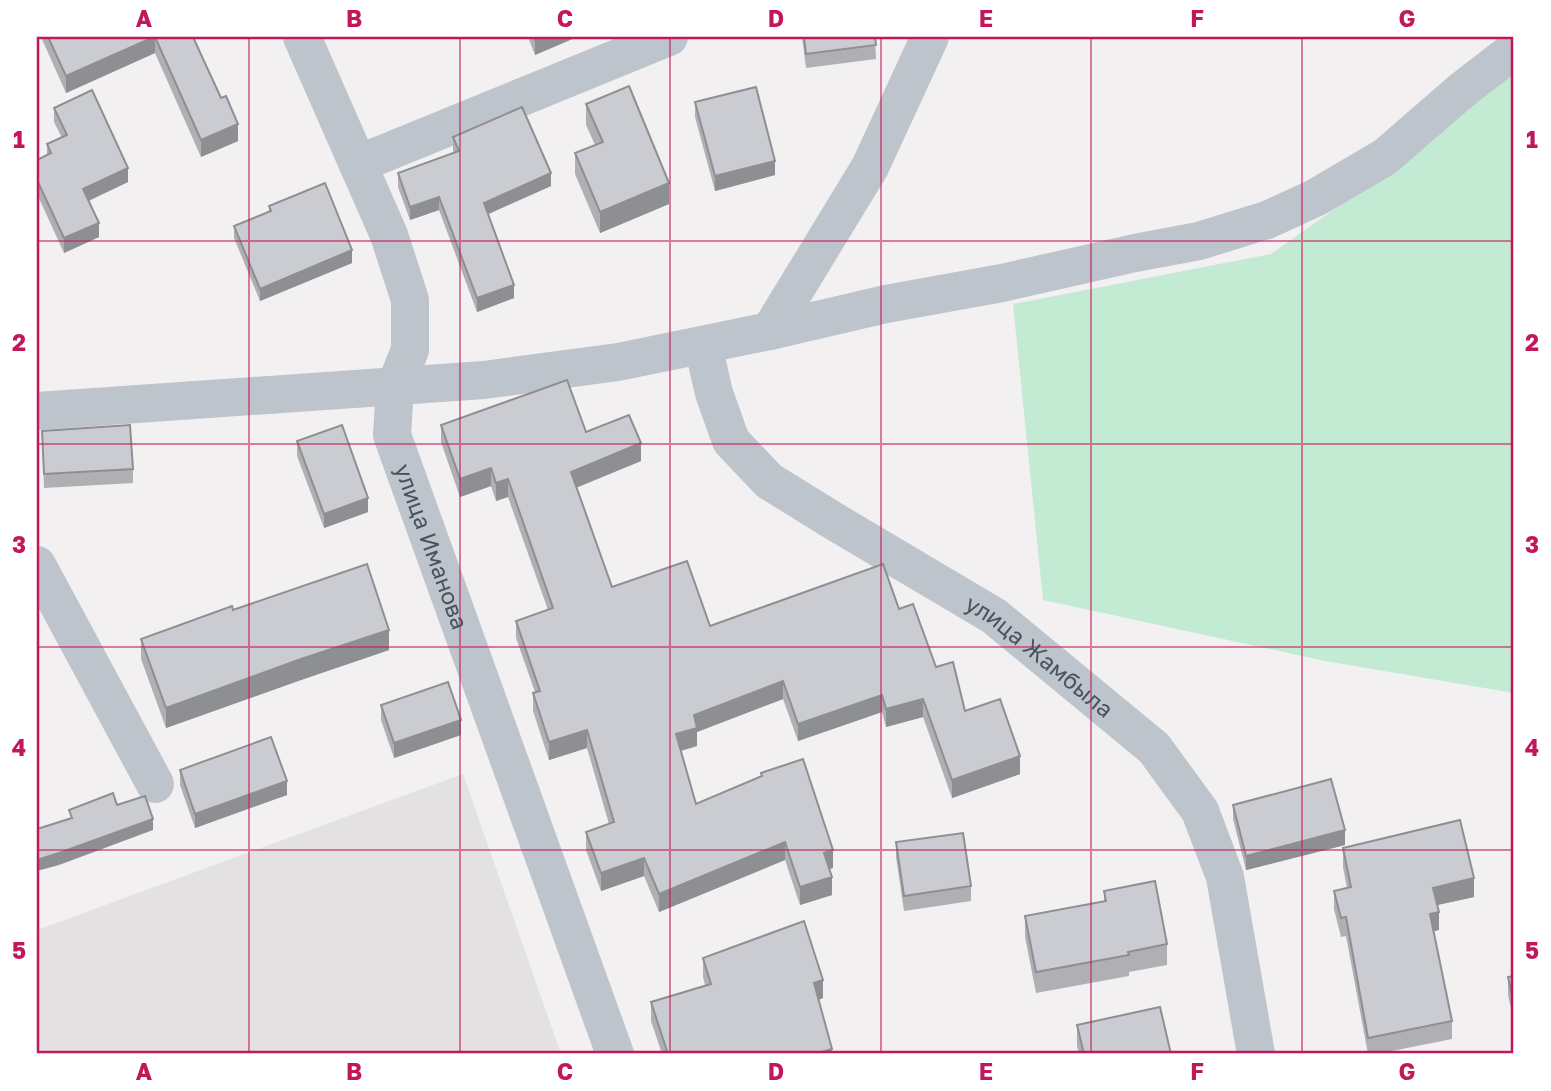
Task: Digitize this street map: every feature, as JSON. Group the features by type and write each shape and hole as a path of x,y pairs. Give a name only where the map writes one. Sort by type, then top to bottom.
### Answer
{"street":[{"name":"улица Иманова","path":"302,37 389,235 410,300 410,350 395,387 392,435 615,1054"},
{"path":"358,164 669,37"},
{"path":"770,331 870,167 930,37"},
{"path":"37,411 484,380 591,366 1199,241 1267,220 1315,198 1385,157 1514,50"},
{"name":"улица Жамбыла","path":"703,345 714,393 731,441 769,481 994,616 1154,748 1200,811 1225,877 1256,1054"},
{"path":"37,565 155,784"}],"shaded area":[{"path":"463,774 561,1054 37,1054 37,930"}],"green space":[{"path":"1514,68 1514,693 1325,661 1043,600 1013,304 1271,254 1336,208"}],"building":[{"path":"48,37 154,37 66,76"},
{"path":"155,37 193,37 221,98 226,96 238,124 201,140"},
{"path":"804,37 875,37 876,45 806,54"},
{"path":"629,86 669,183 600,212 575,153 603,142 586,104"},
{"path":"756,87 775,161 715,176 695,102"},
{"path":"92,90 128,168 83,189 99,223 64,238 37,180 37,160 51,153 47,144 67,135 54,108"},
{"path":"522,107 551,173 484,203 514,285 477,298 439,197 410,207 398,173 459,151 453,137"},
{"path":"325,183 352,250 260,289 234,226 271,211 269,206"},
{"path":"567,380 586,432 629,415 641,443 571,472 612,587 687,561 710,626 883,564 899,609 913,604 936,667 953,662 965,711 1000,699 1020,756 952,780 923,699 886,709 882,695 798,724 783,681 694,715 697,728 676,734 696,804 762,776 761,773 803,759 833,850 824,853 832,877 800,887 785,842 659,894 644,858 601,873 586,832 614,822 587,730 549,742 533,693 540,691 516,621 553,608 508,479 496,483 491,468 460,479 441,425"},
{"path":"130,425 133,469 44,474 42,431"},
{"path":"342,425 368,498 324,514 297,441"},
{"path":"367,564 389,630 166,708 141,639 232,606 233,610"},
{"path":"448,682 461,720 394,743 381,705"},
{"path":"271,737 287,781 195,814 180,770"},
{"path":"1331,779 1345,830 1246,856 1233,805"},
{"path":"113,793 117,805 145,796 153,819 37,860 37,829 72,818 69,810"},
{"path":"1460,820 1474,878 1433,888 1439,912 1430,914 1452,1021 1368,1038 1346,917 1341,918 1334,891 1351,887 1343,848"},
{"path":"963,833 971,886 904,896 896,842"},
{"path":"1155,881 1167,944 1128,952 1129,955 1036,972 1025,916 1106,901 1104,891"},
{"path":"804,921 823,980 814,983 832,1049 814,1054 668,1054 651,1002 711,984 703,958"},
{"path":"1514,976 1514,1004 1508,977"},
{"path":"1160,1007 1171,1054 1084,1054 1077,1025"}]}
